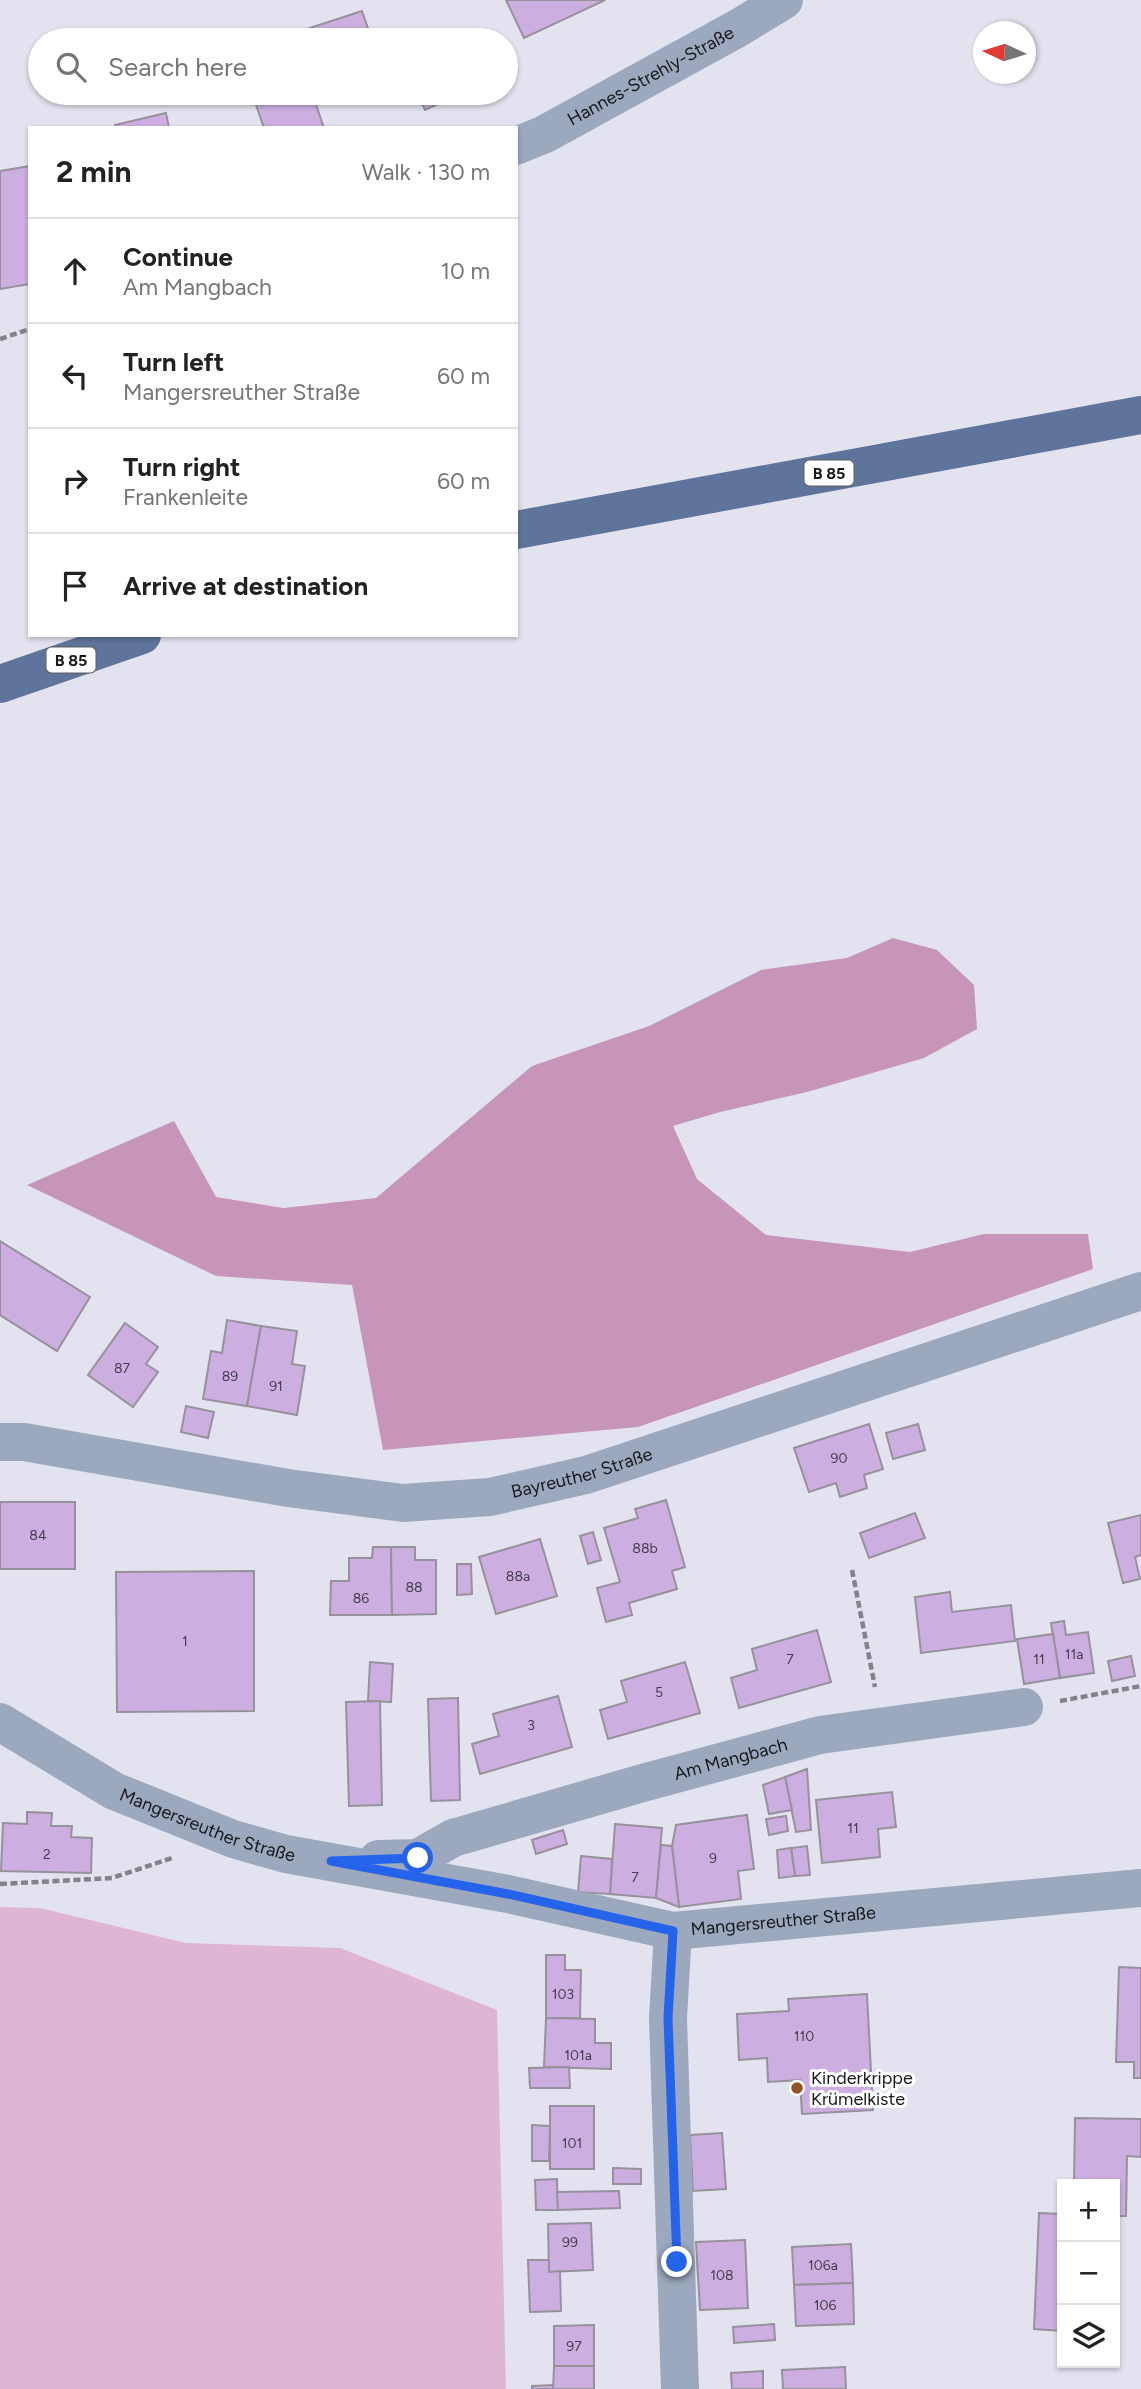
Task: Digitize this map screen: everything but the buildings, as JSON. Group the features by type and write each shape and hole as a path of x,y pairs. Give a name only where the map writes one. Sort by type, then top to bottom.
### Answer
{"main road":[{"name":"B 85","path":"518,530 1141,415"},
{"name":"B 85","path":"0,684 136,637"}],"street":[{"name":"Hannes-Strehly-Straße","path":"518,145 545,134 784,0"},
{"name":"Bayreuther Straße","path":"0,1442 24,1442 288,1488 403,1503 490,1497 586,1475 1141,1291"},
{"name":"Am Mangbach","path":"331,1861 418,1858 453,1838 820,1735 1024,1707"},
{"name":"Mangersreuther Straße","path":"0,1722 114,1791 233,1839 286,1854 508,1894 673,1931 1141,1888"},
{"path":"673,1931 668,2018 680,2389"}],"path":[{"path":"0,339 28,330"},
{"path":"852,1570 883,1725"},
{"path":"1024,1707 1141,1686"},
{"path":"0,1884 112,1878 233,1839"}],"shaded area":[{"path":"893,938 937,950 974,985 977,1029 924,1058 807,1092 673,1126 697,1179 766,1235 910,1252 984,1234 1088,1234 1093,1269 638,1427 383,1450 352,1285 216,1276 27,1185 174,1121 216,1197 283,1208 376,1198 532,1066 649,1026 761,970 847,958"},
{"path":"0,1907 40,1908 186,1943 340,1948 497,2010 506,2389 0,2389"}],"place":[{"name":"Kinderkrippe Krümelkiste","path":"797,2088"}],"route":[{"path":"418,1858 331,1861 508,1894 673,1931 668,2018 677,2262"}]}
